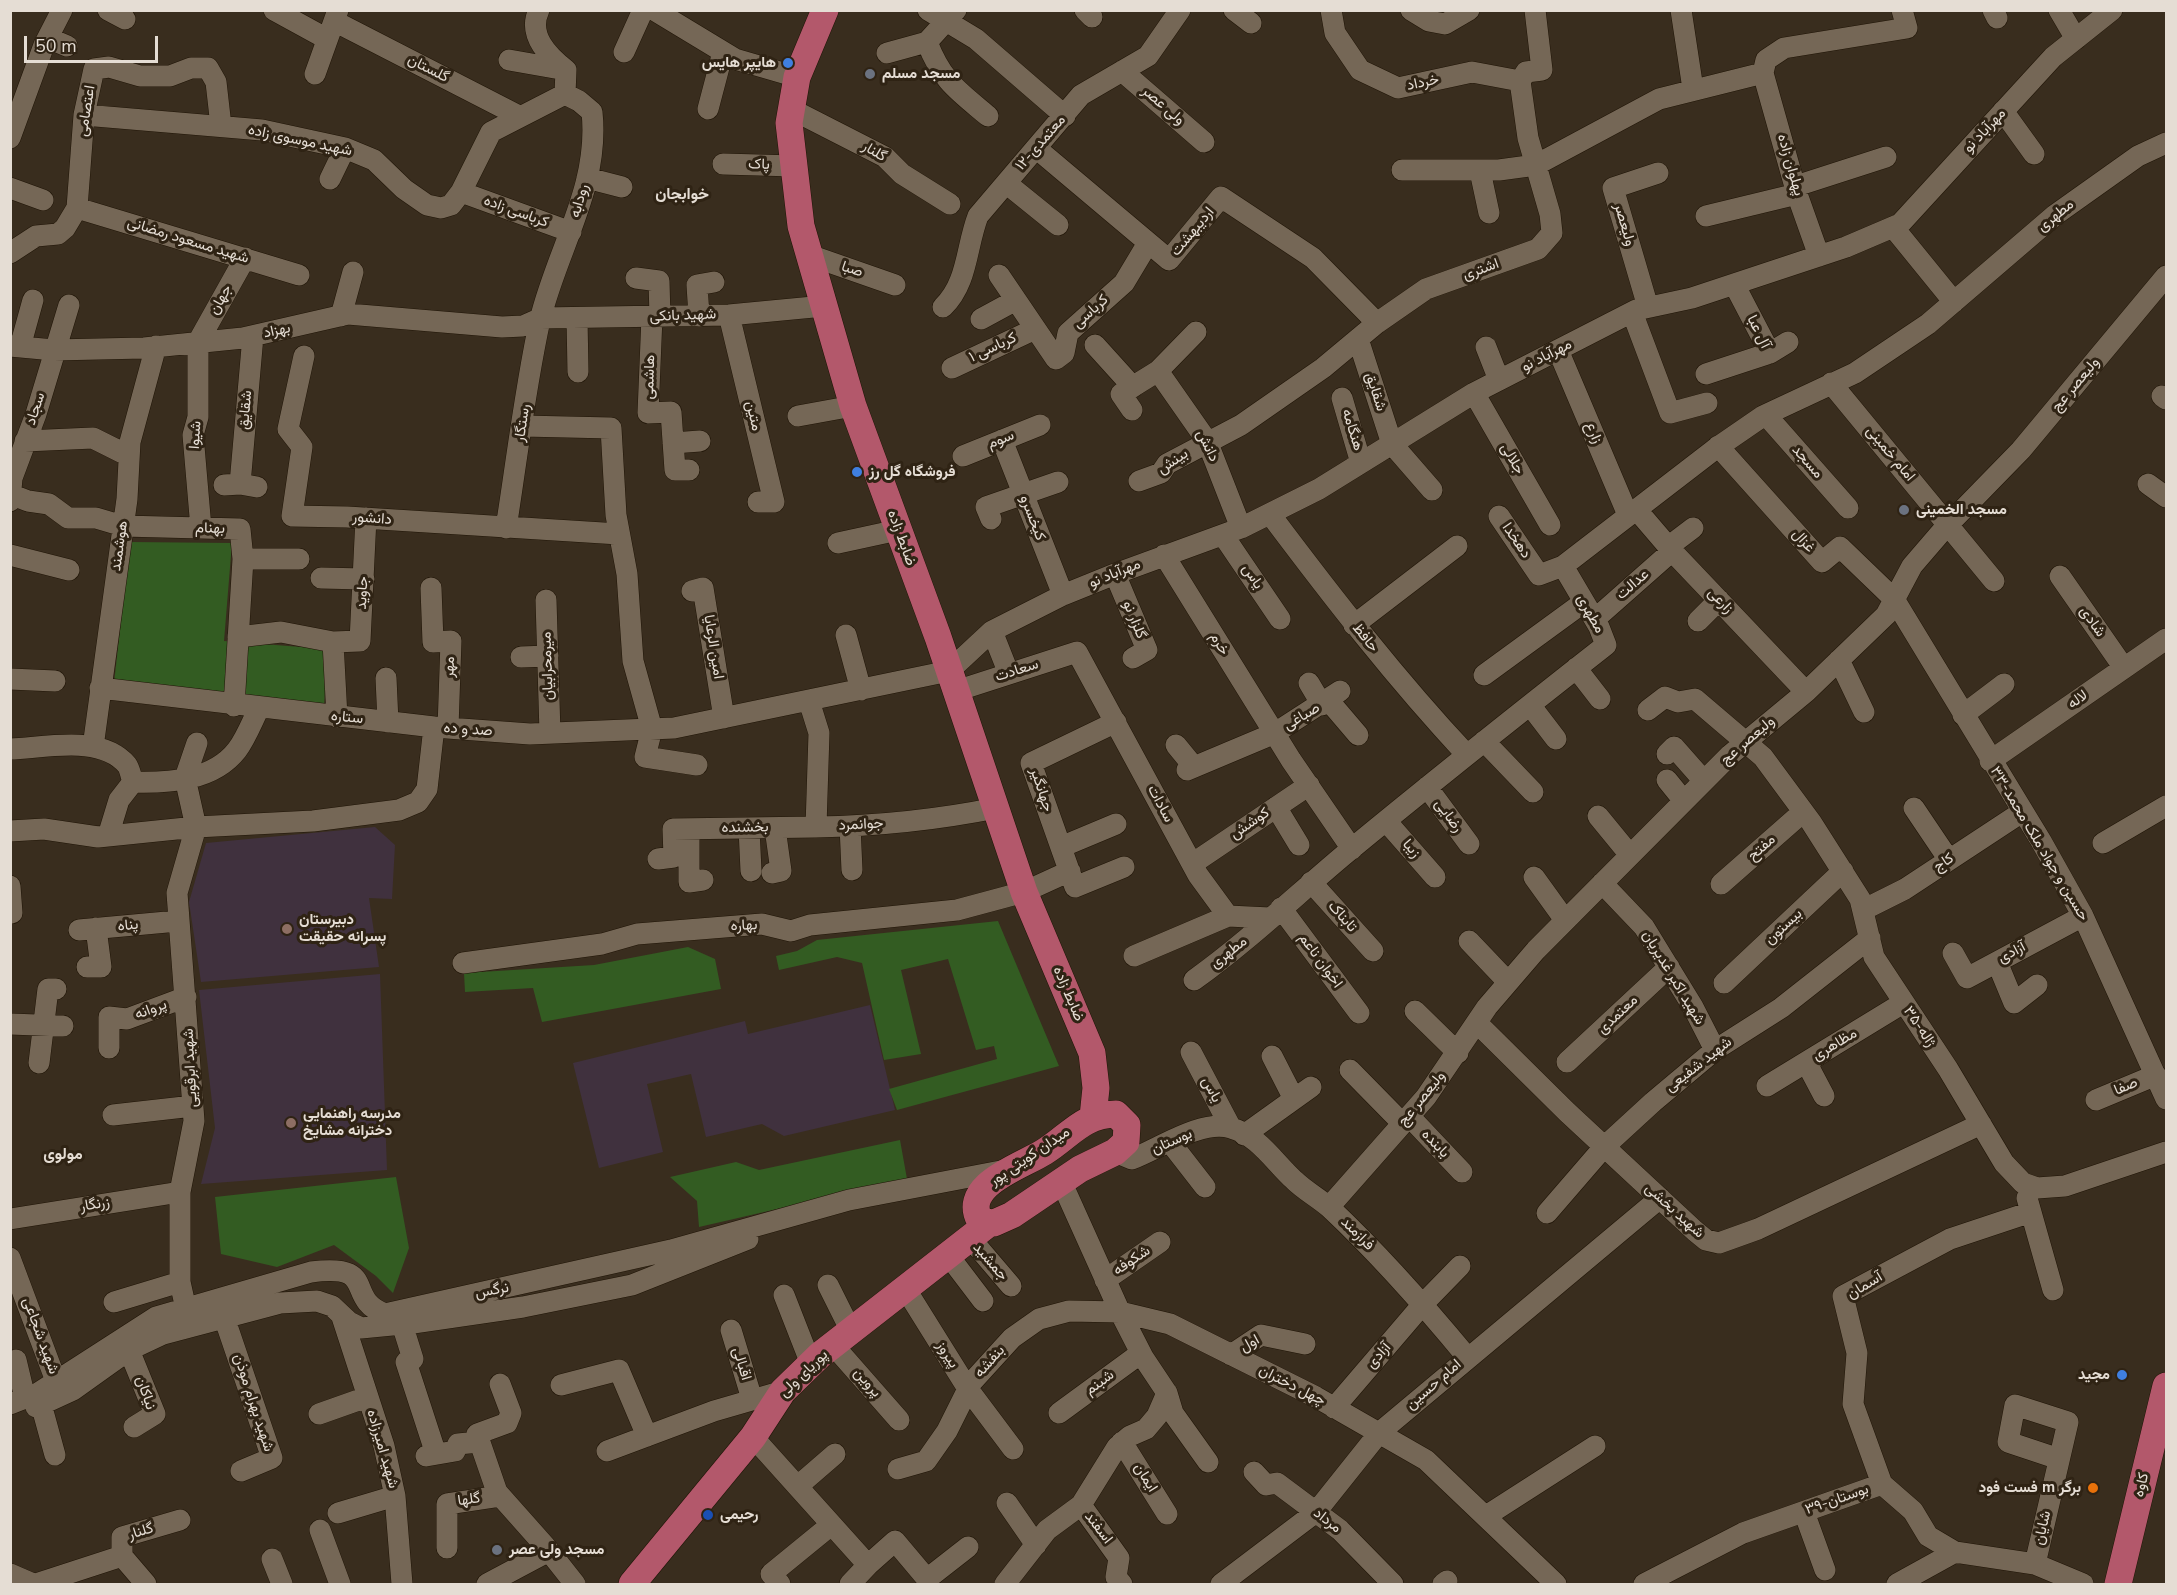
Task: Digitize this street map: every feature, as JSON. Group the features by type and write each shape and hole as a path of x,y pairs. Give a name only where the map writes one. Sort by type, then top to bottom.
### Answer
{"main road":[{"name":"ضابط زاده","path":"818,13 796,77 789,123 801,226 853,406 952,681 1024,892 1092,1053"},
{"path":"979,1231 1012,1215 1061,1181 1115,1152 1126,1142 1127,1125 1116,1114 1093,1118 1096,1088 1092,1053"},
{"path":"1092,1053 1104,1065 1118,1096 1124,1122"},
{"name":"میدان کویتی پور","path":"979,1231 980,1221 976,1214 976,1202 981,1192 993,1179 1058,1142 1080,1123 1093,1118"},
{"name":"پوریای ولی","path":"632,1584 753,1437 783,1391 811,1364 979,1231"},
{"name":"کاوه","path":"2118,1584 2166,1386"}],"street":[{"path":"10,138 58,42 62,10"},
{"name":"گلستان","path":"274,10 393,41 519,116"},
{"path":"624,52 643,10"},
{"path":"654,10 735,59 796,77"},
{"path":"928,10 952,17 1065,117"},
{"name":"۱۲-معتمدی","path":"943,307 954,297 965,270 970,236 978,216 1065,117 1081,95 1148,56 1180,10"},
{"path":"1234,10 1251,23"},
{"name":"خرداد","path":"1331,10 1335,33 1360,70 1398,88 1472,72 1520,81"},
{"path":"1411,10 1429,21 1445,24 1469,10"},
{"path":"1520,81 1526,72 1542,70 1536,10"},
{"path":"1681,10 1693,89"},
{"path":"2059,10 2076,39"},
{"name":"مهرآباد نو","path":"952,681 993,631 1063,596 1115,574 1232,531 1270,514 1319,489 1474,393 1640,309 1692,298 1819,256 1900,224 2054,57 2112,10"},
{"path":"535,12 537,39 551,58 566,70"},
{"path":"887,53 927,42 952,17"},
{"path":"1402,170 1480,171 1536,165 1659,99 1763,73 1766,60 1784,48 1905,19"},
{"path":"315,74 334,24"},
{"path":"927,42 937,68 950,84 988,116"},
{"path":"708,109 723,52"},
{"path":"509,60 566,70"},
{"name":"اعتصامی","path":"77,208 84,115 94,69 109,67 140,76 170,76 191,68 208,69 216,82 221,126"},
{"path":"565,94 566,70"},
{"name":"ولی عصر","path":"1122,71 1203,142"},
{"name":"پهلوان زاده","path":"1763,73 1819,256"},
{"name":"اشتری","path":"1207,441 1241,425 1323,368 1377,324 1426,289 1538,249 1552,233 1550,214 1528,138 1520,81"},
{"name":"شهید موسوی زاده","path":"84,115 262,130 345,148 374,160 404,189 428,205 441,208 451,205 461,192 491,132 565,94"},
{"name":"رودابه","path":"541,318 587,178 594,133 592,112 579,101 565,94"},
{"name":"گلنار","path":"791,109 885,157 902,174 950,204"},
{"path":"2003,111 2034,154"},
{"name":"مطهری","path":"1194,980 1237,949 1311,882 1606,645 1589,610 1563,566 1718,446 1766,415 1864,367 1928,324 2055,215 2138,156 2166,143"},
{"path":"330,179 345,148"},
{"name":"اردیبهشت","path":"1036,148 1169,260 1221,197 1312,258 1377,324"},
{"path":"1706,216 1797,190 1886,157"},
{"name":"پاک","path":"723,164 794,166"},
{"path":"1480,171 1489,213"},
{"name":"ولیعصر","path":"1640,309 1613,188 1658,173"},
{"path":"587,178 622,187"},
{"path":"1006,183 1058,225"},
{"path":"10,188 43,200"},
{"name":"کرباسی زاده","path":"461,192 571,232"},
{"path":"10,253 36,236 58,234 65,228 77,208"},
{"name":"شهید مسعود رمضانی","path":"77,208 299,275"},
{"path":"1893,227 1954,302"},
{"name":"کرباسی","path":"999,275 1056,359 1064,353 1068,333 1124,283 1148,243"},
{"name":"صبا","path":"809,255 895,285"},
{"name":"جهان","path":"198,342 245,258"},
{"path":"341,316 353,272"},
{"name":"ولیعصر عج","path":"1329,1207 1406,1120 1458,1053 1508,982 1565,920 1704,781 1806,692 1886,615 1912,567 1949,524 2021,450 2166,276"},
{"path":"636,278 659,281 656,317"},
{"path":"699,316 696,285 714,282"},
{"name":"آل عبا","path":"1707,374 1779,347 1734,284"},
{"path":"15,347 33,300"},
{"path":"981,319 1016,300"},
{"name":"سجاد","path":"10,501 12,478 69,304"},
{"name":"شهید بانکی","path":"541,318 729,315 824,306"},
{"path":"1640,309 1670,413 1707,403"},
{"name":"بهزاد","path":"15,347 54,350 198,342 253,336 348,314 502,327 523,326 541,318"},
{"name":"متین","path":"729,315 774,502 758,502"},
{"name":"هاشمی","path":"656,317 648,413 670,412 675,470 689,470"},
{"name":"رستگار","path":"506,528 541,318"},
{"path":"577,318 578,372"},
{"name":"کرباسی ۱","path":"952,368 1035,328"},
{"path":"1132,410 1121,394 1158,371 1196,332"},
{"name":"شقایق","path":"240,486 255,410 253,336"},
{"name":"شقایق","path":"1358,339 1392,444"},
{"name":"شیوا","path":"198,342 198,417 193,435 201,528"},
{"path":"1095,345 1133,387"},
{"name":"هوشمند","path":"93,747 123,526 130,442 156,346"},
{"path":"1486,347 1499,380"},
{"name":"زارع","path":"1558,350 1632,512"},
{"name":"دانشور","path":"304,356 288,429 302,447 292,516 366,518 619,534"},
{"name":"دانش","path":"1158,371 1207,441 1232,531"},
{"name":"امام خمینی","path":"1831,383 1994,581"},
{"name":"جلالی","path":"1474,393 1550,525"},
{"name":"هنگامه","path":"1342,398 1361,463"},
{"path":"798,416 853,406"},
{"name":"مسجد","path":"1766,415 1848,508"},
{"name":"سوم","path":"963,456 1040,425"},
{"path":"523,426 610,428 619,534 627,574 633,661 652,729 645,758 697,765"},
{"path":"25,441 93,438 129,456"},
{"name":"کیخسرو","path":"1002,440 1063,596"},
{"path":"673,443 700,441"},
{"name":"بینش","path":"1138,481 1161,473 1167,464 1207,441"},
{"path":"1392,444 1432,490"},
{"name":"غزال","path":"1718,446 1822,562 1840,547 1894,599"},
{"path":"991,519 986,507 1023,492 1058,482"},
{"path":"2148,484 2166,497"},
{"name":"بهنام","path":"11,494 28,501 49,504 68,518 96,518 123,526 240,529 243,559 234,705"},
{"name":"زارعی","path":"1632,512 1806,692"},
{"name":"حافظ","path":"1270,514 1354,625 1415,700 1467,755"},
{"name":"دهخدا","path":"1498,516 1539,574 1563,566"},
{"name":"جاوید","path":"238,637 281,632 333,642 360,641 366,518"},
{"path":"1670,549 1693,528"},
{"path":"838,543 898,530"},
{"name":"یاس","path":"1232,531 1280,619"},
{"path":"1354,625 1457,546"},
{"name":"عدالت","path":"1484,675 1589,610 1670,549"},
{"path":"10,555 69,570"},
{"name":"خرم","path":"1164,555 1275,733 1352,849"},
{"path":"243,559 299,559"},
{"name":"گلزار نو","path":"1115,574 1147,650 1133,658"},
{"name":"شادی","path":"2060,576 2124,668"},
{"path":"321,578 363,579"},
{"name":"مهر","path":"431,588 433,642 451,641 441,728"},
{"name":"امین الرعایا","path":"692,591 704,588 724,718"},
{"name":"۳۳-حسین و جواد ملک محمد","path":"1894,599 2083,916 2166,1099"},
{"name":"میرمحرابیان","path":"546,600 550,733"},
{"path":"1698,621 1719,600"},
{"path":"993,631 1009,674"},
{"path":"846,635 861,690"},
{"name":"لاله","path":"1990,761 2166,639"},
{"path":"333,642 338,717"},
{"name":"سعادت","path":"952,681 1009,674 1077,652"},
{"name":"سادات","path":"1077,652 1192,864 1228,916"},
{"path":"521,657 548,656"},
{"path":"1839,660 1864,712"},
{"path":"1576,668 1600,699"},
{"path":"386,678 388,722"},
{"path":"10,679 55,681"},
{"name":"صد و ده","path":"10,831 44,829 71,834 108,836 196,827 313,821 399,810 418,802 427,789 441,728 550,733 674,728 861,690 952,681"},
{"path":"1309,683 1330,699"},
{"path":"1963,715 2004,684"},
{"name":"ستاره","path":"100,688 441,728"},
{"path":"1648,710 1665,697 1678,702 1695,699 1745,743"},
{"name":"صباغی","path":"1275,733 1330,699 1358,735"},
{"name":"جوانمرد","path":"809,701 819,733 816,827 945,819 996,808"},
{"path":"1530,705 1556,739"},
{"path":"133,782 185,778 211,772 223,766 238,749 259,708"},
{"name":"جهانگیر","path":"1070,871 1031,763 1116,722"},
{"path":"1176,745 1190,769 1275,733"},
{"path":"1484,741 1533,792"},
{"path":"196,827 185,778 197,743"},
{"name":"۳۵-ژاله","path":"1745,743 1763,757 1843,871 1860,899 1874,957 2004,1163 2023,1183"},
{"path":"10,749 93,747 105,749 127,765 133,782"},
{"path":"1667,754 1674,747 1704,781"},
{"path":"1667,780 1684,801"},
{"path":"108,836 119,800 133,782"},
{"name":"کوشش","path":"1192,864 1309,785"},
{"name":"رضایی","path":"1427,787 1469,844"},
{"path":"2103,843 2166,806"},
{"path":"1276,807 1299,845"},
{"path":"1914,808 1949,860"},
{"name":"مفتح","path":"1721,884 1803,812"},
{"name":"کاج","path":"1863,910 1905,889 2022,813"},
{"path":"1598,816 1630,855"},
{"name":"زیبا","path":"1386,821 1436,877"},
{"path":"1061,847 1116,824"},
{"path":"850,826 852,870"},
{"name":"شهید ابرقویی","path":"186,1309 180,1282 180,1192 194,1121 177,894 196,827"},
{"name":"بخشنده","path":"681,829 816,827"},
{"path":"749,828 762,872 781,872 775,828"},
{"path":"658,860 674,857 681,829"},
{"path":"681,829 689,882 703,880"},
{"path":"1024,892 1070,871 1075,887 1124,867"},
{"name":"بیستون","path":"1724,983 1843,871"},
{"path":"1534,877 1565,920"},
{"name":"تابناک","path":"1311,882 1373,951"},
{"name":"شهید اکبر غدیریان","path":"1602,883 1644,927 1715,1050"},
{"path":"10,886 12,913"},
{"name":"بهاره","path":"463,963 603,944 637,934 762,924 791,932 810,925 957,910 1024,892"},
{"path":"1134,956 1228,916 1275,913"},
{"name":"اخوان ناعم","path":"1275,913 1359,1013"},
{"name":"آزادی","path":"1953,953 1967,978 2083,916"},
{"name":"پناه","path":"87,967 101,967 87,929 178,921"},
{"name":"شهید شفیعی","path":"1547,1213 1604,1147 1715,1050 1781,1008 1870,938"},
{"path":"1469,941 1508,982"},
{"path":"1996,962 2014,1003 2037,985"},
{"name":"معتمدی","path":"1567,1062 1669,967"},
{"path":"39,1063 53,1026 48,989 56,989"},
{"name":"پروانه","path":"109,1048 109,1017 127,1018 186,997"},
{"name":"مظاهری","path":"1767,1086 1903,1003"},
{"path":"1415,1011 1458,1053"},
{"name":"شهید بخشی","path":"1477,1023 1604,1147 1706,1240 1719,1243 1778,1220 1981,1124"},
{"path":"10,1024 53,1026"},
{"name":"یاس","path":"1191,1052 1238,1132"},
{"path":"1238,1132 1302,1093 1272,1056"},
{"path":"1806,1062 1824,1096"},
{"name":"یابنده","path":"1350,1070 1462,1172"},
{"name":"صفا","path":"2096,1100 2156,1075"},
{"path":"113,1114 193,1106"},
{"name":"بوستان","path":"1115,1152 1132,1159 1211,1127 1238,1132"},
{"name":"فرازمند","path":"1238,1132 1258,1143 1294,1180 1329,1207 1405,1282 1467,1357"},
{"path":"1170,1142 1205,1188"},
{"path":"2023,1183 2037,1188 2065,1186 2166,1152"},
{"name":"نرگس","path":"10,1418 26,1402 56,1381 156,1317 311,1272 336,1269 349,1272 360,1284 366,1302 374,1310 385,1314 671,1250 849,1200 1015,1168"},
{"path":"1061,1181 1105,1280 1141,1353 1167,1393 1173,1413 1208,1462"},
{"path":"2023,1183 2053,1290"},
{"name":"نرگس","path":"26,1402 73,1390 129,1350 163,1334 280,1303 317,1301 332,1306 342,1317 361,1328 523,1307 632,1285 747,1239 826,1218 935,1191 981,1192"},
{"name":"زرنگار","path":"10,1219 180,1192"},
{"name":"امام حسین","path":"1221,1584 1316,1512 1379,1433 1467,1357 1525,1312 1660,1198"},
{"name":"آسمان","path":"1882,1484 1853,1404 1857,1353 1843,1296 1950,1239 2031,1212"},
{"name":"جمشید","path":"979,1231 1011,1286"},
{"name":"شکوفه","path":"1105,1280 1160,1242"},
{"name":"جمشید","path":"948,1255 983,1301"},
{"name":"شهید شجاعی","path":"10,1258 56,1381"},
{"name":"آزادی","path":"1334,1408 1423,1304 1460,1266"},
{"path":"114,1302 180,1282"},
{"name":"پروین","path":"828,1285 843,1338 899,1420"},
{"name":"پیروز","path":"905,1288 968,1389 1013,1449"},
{"path":"784,1295 811,1364"},
{"name":"بنفشه","path":"898,1469 926,1461 948,1431 968,1389 1012,1338 1039,1319 1069,1311 1120,1312"},
{"name":"چهل دختران","path":"1120,1312 1170,1324 1334,1408 1426,1460 1556,1584"},
{"name":"شهید بهرام موذن","path":"224,1317 272,1458 241,1472"},
{"name":"شهید امیرزاده","path":"342,1317 384,1446 395,1496 402,1584"},
{"path":"402,1324 413,1359 406,1362 431,1455 455,1451 458,1444 480,1442"},
{"name":"اقبالی","path":"731,1330 752,1399"},
{"name":"اول","path":"1231,1355 1261,1335 1305,1344"},
{"name":"نیاکان","path":"129,1350 155,1413 134,1427"},
{"name":"شبنم","path":"1059,1413 1141,1353"},
{"path":"16,1360 26,1402 55,1455"},
{"path":"561,1385 619,1370 647,1436"},
{"path":"500,1384 511,1413 507,1423 477,1434 501,1496 575,1584"},
{"path":"607,1451 752,1399 783,1391"},
{"path":"1005,1584 1047,1530 1081,1505 1102,1469 1122,1442 1146,1429 1157,1416 1167,1393"},
{"path":"319,1414 367,1397"},
{"name":"شایان","path":"2035,1564 2068,1422 2015,1405 2008,1443 2059,1459"},
{"path":"753,1437 868,1565"},
{"name":"ایمان","path":"1122,1442 1165,1502"},
{"path":"1486,1516 1595,1446"},
{"path":"798,1486 835,1454"},
{"name":"مرداد","path":"1254,1472 1266,1485 1277,1483 1340,1530 1393,1584"},
{"name":"۳۹-بوستان","path":"1644,1584 1743,1533 1882,1484 1913,1511 1928,1536 1955,1552 2035,1564 2083,1584"},
{"path":"338,1513 395,1496"},
{"name":"گلها","path":"447,1548 447,1504 501,1496"},
{"path":"1007,1503 1036,1545"},
{"name":"اسفند","path":"1081,1505 1119,1558 1116,1577 1122,1584"},
{"path":"1804,1512 1825,1570"},
{"name":"گلنار","path":"147,1584 122,1556 122,1537 180,1520"},
{"path":"780,1584 771,1574 831,1525"},
{"path":"320,1530 340,1584"},
{"path":"850,1584 895,1537 927,1579 968,1547"},
{"path":"487,1584 549,1551"},
{"path":"1897,1584 1955,1552"},
{"path":"10,1574 34,1584 122,1556"},
{"path":"272,1559 282,1584"}],"shaded area":[{"path":"375,827 395,845 392,899 369,898 379,967 201,982 189,902 206,843"},
{"path":"380,974 387,1170 201,1184 215,1128 199,990"},
{"path":"870,1005 895,1110 784,1136 762,1124 706,1137 691,1074 647,1084 663,1152 599,1168 573,1063 745,1021 748,1034"}],"green space":[{"path":"130,542 232,543 224,641 327,649 324,707 114,683"},
{"path":"998,921 1059,1066 897,1110 889,1089 997,1059 994,1046 976,1050 948,959 901,970 921,1054 884,1060 862,963 837,957 779,970 776,956 797,951 817,940"},
{"path":"688,947 715,959 721,989 542,1022 533,988 465,992 464,973 594,965"},
{"path":"900,1140 907,1179 699,1227 697,1201 670,1177 736,1162 759,1170"},
{"path":"396,1177 409,1248 393,1293 376,1276 334,1245 277,1267 221,1254 215,1197"}],"place":[{"name":"هایپر هایس","path":"788,63"},
{"name":"مسجد مسلم","path":"870,74"},
{"name":"فروشگاه گل رز","path":"857,472"},
{"name":"مسجد الخمینی","path":"1904,510"},
{"name":"دبیرستان پسرانه حقیقت","path":"287,929"},
{"name":"مدرسه راهنمایی دخترانه مشایخ","path":"291,1123"},
{"name":"مجید","path":"2122,1375"},
{"name":"فست فود m برگر","path":"2093,1488"},
{"name":"رحیمی","path":"708,1515"},
{"name":"مسجد ولی عصر","path":"497,1550"}],"district":[{"name":"خوابجان","path":"682,195"},
{"name":"مولوی","path":"63,1155"}]}
